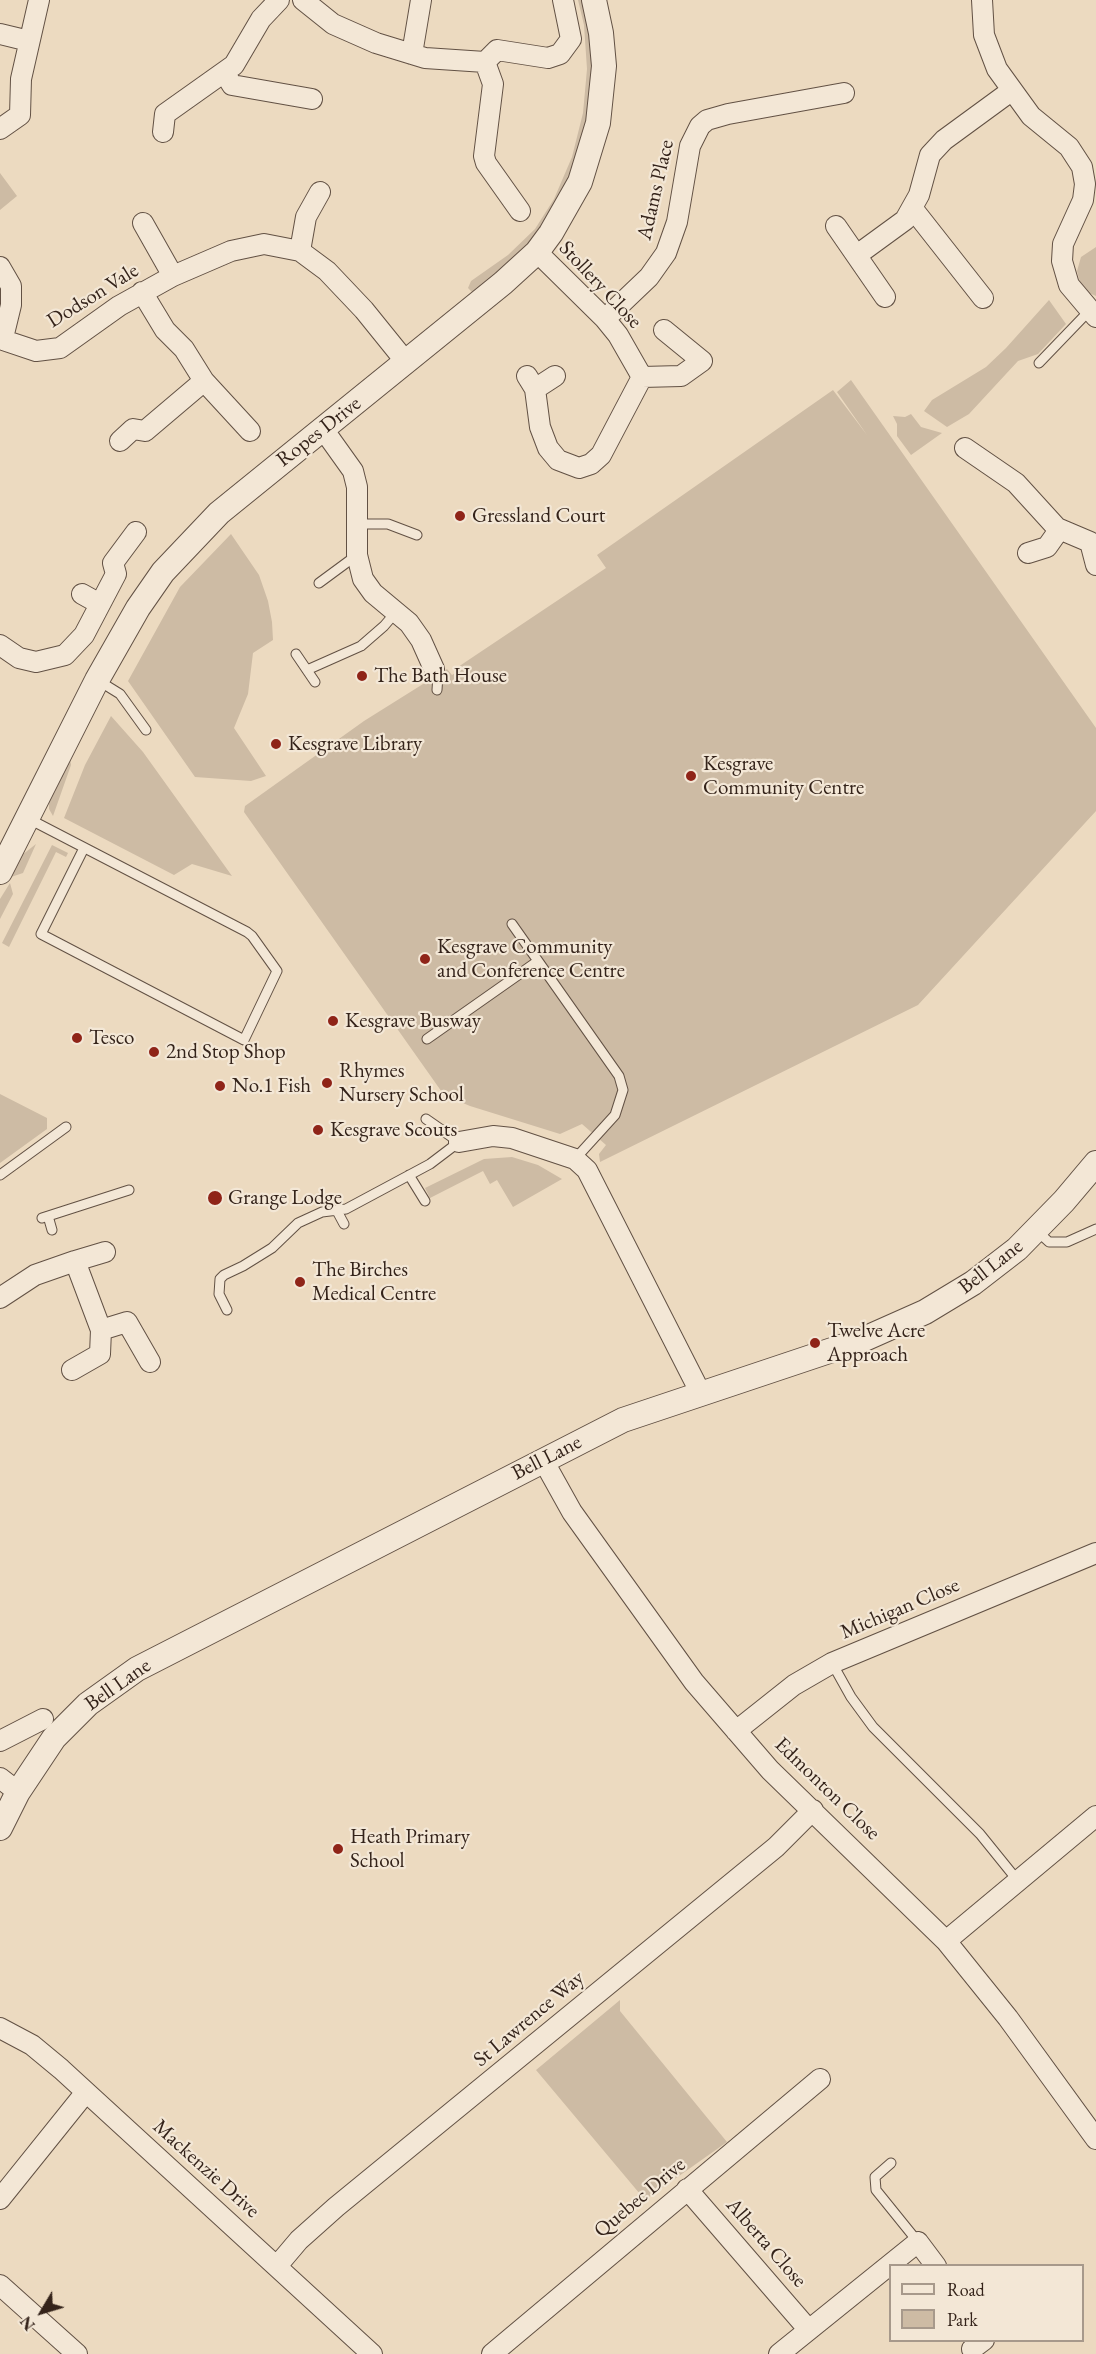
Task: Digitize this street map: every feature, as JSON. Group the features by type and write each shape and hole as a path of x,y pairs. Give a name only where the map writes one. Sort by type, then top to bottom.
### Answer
{"street":[{"path":"0,129 20,115 19,95 39,0"},
{"path":"164,132 165,114 239,60 261,19 279,0"},
{"path":"303,0 333,24 376,43 438,60 485,62 497,50 548,58 560,54 571,36 563,0"},
{"path":"412,54 421,0"},
{"name":"Ropes Drive","path":"0,872 96,680 138,608 182,551 219,513 503,283 537,252 570,204 583,175 596,134 604,66 601,33 594,0"},
{"path":"982,0 982,23 986,46 997,69 1030,116 1069,147 1082,167 1085,191 1063,244 1062,261 1069,285 1093,314"},
{"path":"0,34 29,41"},
{"path":"485,62 494,84 484,156 486,163 520,211"},
{"path":"224,72 232,85 312,99"},
{"path":"857,255 905,220 913,209 930,155 960,127 1011,91"},
{"name":"Adams Place","path":"605,319 649,277 666,254 677,222 688,153 700,126 707,120 728,114 844,93"},
{"path":"300,251 306,218 320,192"},
{"path":"913,209 983,298"},
{"name":"Dodson Vale","path":"143,223 173,276"},
{"path":"836,226 885,297"},
{"name":"Dodson Vale","path":"0,267 11,286 11,305 2,338 36,351 60,348 142,292 173,276 231,250 273,244 300,251 327,271 347,290 406,362"},
{"name":"Stollery Close","path":"537,252 618,334 642,377 681,376 702,361 664,330"},
{"path":"142,292 165,330 184,349 204,381 250,430"},
{"path":"555,376 528,385 540,427 548,448 558,460 573,467 583,468 601,454 642,377"},
{"path":"120,441 133,429 145,431 204,381"},
{"path":"323,429 353,471 357,487 357,555 363,579 373,593 409,623 421,640 434,669"},
{"path":"965,448 1016,483 1059,530 1093,538 1096,565"},
{"path":"1028,553 1047,547 1059,530"},
{"path":"0,645 19,658 36,663 58,658 78,644 116,574 113,563 136,532"},
{"path":"82,594 100,604"},
{"path":"459,1142 478,1137 502,1136 575,1159 587,1170 700,1392"},
{"name":"Bell Lane","path":"0,1828 9,1784 88,1704 128,1675 183,1644 623,1420 700,1392 862,1340 915,1317 973,1284 1036,1230 1095,1166"},
{"path":"0,1299 35,1275 66,1261 105,1252"},
{"path":"66,1261 101,1330 100,1354 72,1370"},
{"path":"101,1330 127,1322 150,1362"},
{"name":"Edmonton Close","path":"543,1460 572,1512 694,1682 736,1731 946,1941 1008,2018 1096,2139"},
{"name":"Michigan Close","path":"736,1731 794,1685 832,1663 1096,1553"},
{"path":"0,1741 43,1719"},
{"name":"St Lawrence Way","path":"277,2266 299,2240 336,2207 776,1847 813,1810"},
{"path":"946,1941 1096,1816"},
{"name":"Mackenzie Drive","path":"0,2028 42,2052 372,2354"},
{"name":"Quebec Drive","path":"492,2354 820,2079"},
{"path":"0,2199 86,2092"},
{"name":"Alberta Close","path":"687,2189 808,2329"},
{"path":"890,2264 918,2242 935,2264"},
{"path":"779,2354 889,2265"},
{"path":"0,2285 77,2354"}],"lane":[{"path":"1039,363 1093,314"},
{"path":"358,524 388,524 417,535"},
{"path":"319,584 357,555"},
{"path":"307,670 361,646 396,612"},
{"path":"296,654 315,682"},
{"path":"434,669 438,675 436,690"},
{"path":"96,680 120,694 146,730"},
{"path":"27,818 247,932 256,941 277,971 244,1040 41,934 84,848"},
{"path":"512,924 611,1062 619,1076 623,1090 615,1115 575,1159"},
{"path":"428,1040 538,961"},
{"path":"227,1310 219,1294 220,1279 272,1248 298,1223 322,1212 346,1209 443,1155 459,1142 426,1119"},
{"path":"0,1175 66,1127"},
{"path":"409,1175 425,1201"},
{"path":"52,1230 45,1217 129,1190"},
{"path":"337,1211 344,1224"},
{"path":"1036,1230 1049,1242 1067,1242 1096,1229"},
{"path":"832,1663 851,1697 873,1727 980,1834 1018,1881"},
{"path":"891,2163 875,2178 876,2190 918,2242"}],"green space":[{"path":"578,0 583,0 588,23 593,69 589,114 578,159 559,201 532,240 513,261 474,294 468,288 471,281 508,255 535,229 554,199 572,157 583,113 587,69 584,25"},
{"path":"0,173 17,196 0,210"},
{"path":"1096,247 1096,296 1082,290 1077,271 1081,257"},
{"path":"1049,300 1066,324 1038,354 1018,361 969,414 947,427 924,411 932,400 986,367"},
{"name":"Kesgrave Community Centre","path":"851,380 1096,728 1096,811 918,1005 600,1162 599,1154 606,1145 582,1124 560,1134 470,1106 444,1095 244,812 245,806 364,721 447,669 452,675 457,672 455,669 606,568 597,555 833,390 867,435 837,392"},
{"path":"911,414 921,427 942,433 911,455 897,436 897,424 893,416 905,417"},
{"path":"231,534 259,575 272,622 273,640 253,653 248,694 234,728 266,776 251,781 195,777 128,681 180,587"},
{"path":"111,716 143,752 232,876 192,864 174,875 64,818 85,765"},
{"path":"70,758 71,765 53,816 49,809 49,798"},
{"path":"36,844 23,873 11,877 22,855"},
{"path":"52,845 68,853 66,857 56,852 9,947 2,943"},
{"path":"10,883 13,894 0,919 0,899"},
{"path":"0,1094 47,1118 47,1129 0,1163"},
{"path":"512,1157 538,1165 562,1179 513,1207 497,1180 490,1184 483,1171 430,1198 425,1188 484,1159"},
{"path":"620,2000 620,2011 727,2142 645,2200 536,2070"}],"place":[{"name":"Gressland Court","path":"460,516"},
{"name":"The Bath House","path":"362,676"},
{"name":"Kesgrave Library","path":"276,744"},
{"name":"Kesgrave Community Centre","path":"691,776"},
{"name":"Kesgrave Community and Conference Centre","path":"425,959"},
{"name":"Kesgrave Busway","path":"333,1021"},
{"name":"Tesco","path":"77,1038"},
{"name":"2nd Stop Shop","path":"154,1052"},
{"name":"Rhymes Nursery School","path":"327,1083"},
{"name":"No.1 Fish","path":"220,1086"},
{"name":"Kesgrave Scouts","path":"318,1130"},
{"name":"Grange Lodge","path":"215,1198"},
{"name":"The Birches Medical Centre","path":"300,1282"},
{"name":"Twelve Acre Approach","path":"815,1343"},
{"name":"Heath Primary School","path":"338,1849"}]}
